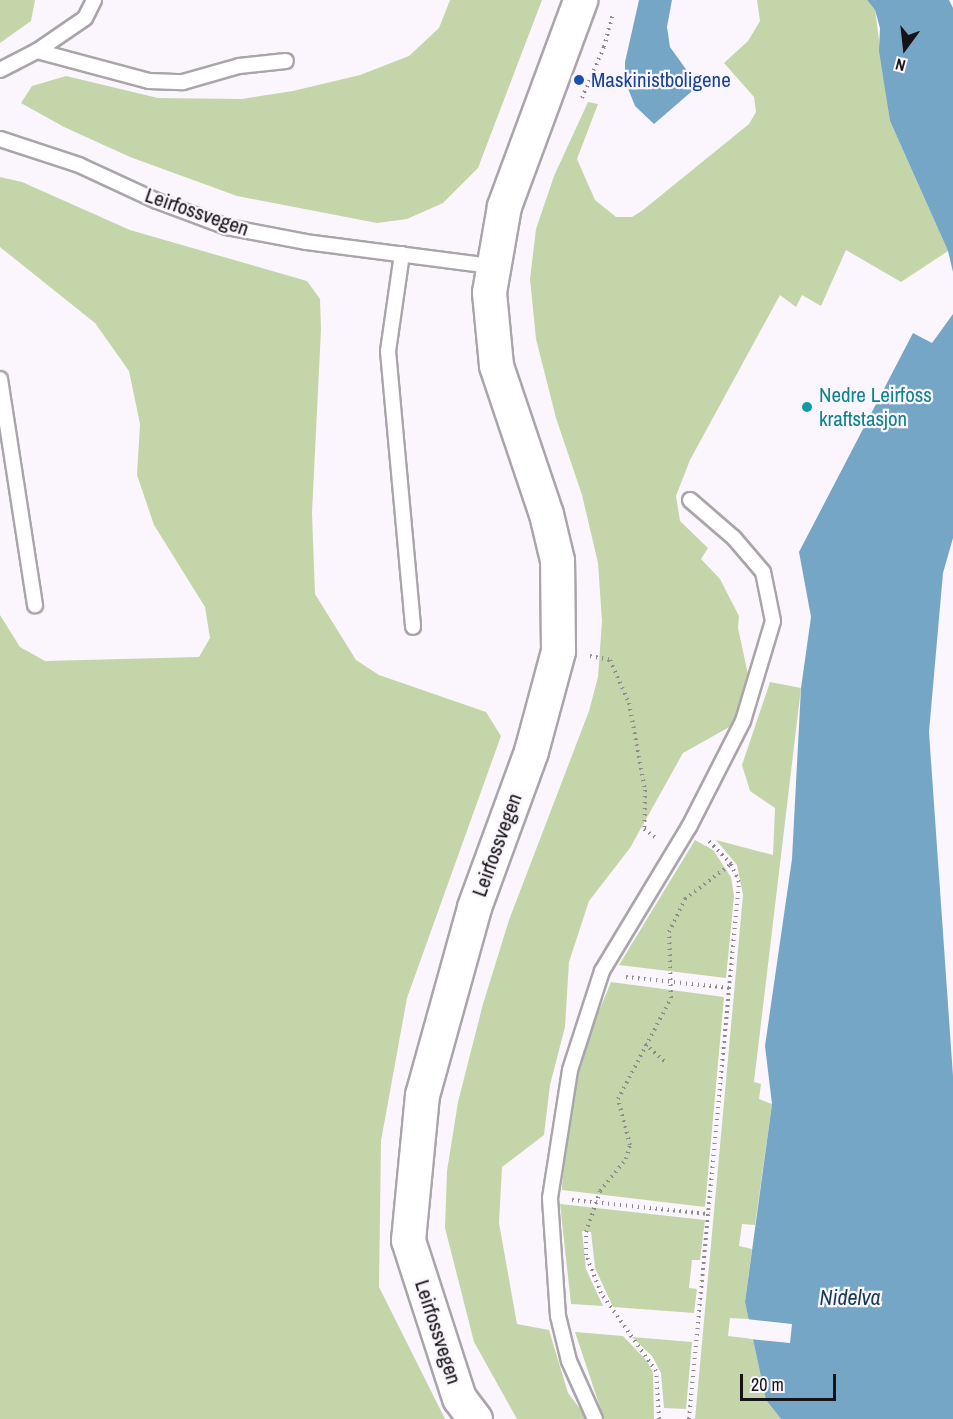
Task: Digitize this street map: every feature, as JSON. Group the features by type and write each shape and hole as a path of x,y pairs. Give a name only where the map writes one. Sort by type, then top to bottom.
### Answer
{"street":[{"name":"Leirfossvegen","path":"475,1419 459,1398 408,1240 422,1095 474,907 550,692 558,651 560,602 557,561 546,514 496,365 489,328 491,266 516,168 580,0"}],"lane":[{"path":"0,70 37,51 85,18 94,0"},
{"path":"37,51 149,81 183,82 239,66 286,61"},
{"name":"Leirfossvegen","path":"0,139 80,165 157,201 227,226 491,266"},
{"path":"402,254 388,351 413,627"},
{"path":"0,379 35,605"},
{"path":"595,1419 569,1361 558,1316 550,1198 570,1071 601,975 689,827 743,721 773,621 763,572 734,538 690,500"}],"path":[{"path":"589,656 610,660 629,704 645,790 644,829 675,851"},
{"path":"689,827 716,845 731,864 739,882 689,1419"},
{"path":"658,1419 656,1371 601,1293 586,1255 586,1232 596,1201 626,1159 630,1145 618,1099 671,998 669,932 685,899 731,864"},
{"path":"601,975 730,988"},
{"path":"645,1044 667,1064"},
{"path":"550,1198 709,1214"}],"green space":[{"path":"0,0 35,0 31,21 0,43"},
{"path":"450,0 542,0 478,168 443,203 407,219 377,223 237,196 130,157 64,127 21,103 32,86 66,76 158,98 242,99 293,91 360,75 409,56 439,28"},
{"path":"757,0 867,0 875,10 890,121 948,251 901,282 846,250 821,306 802,295 796,307 780,295 690,460 676,496 680,521 708,548 701,559 720,579 739,616 738,628 749,679 731,726 683,753 630,848 589,901 569,962 565,1027 550,1085 544,1135 502,1167 499,1223 517,1324 549,1330 568,1393 588,1419 517,1419 474,1342 445,1228 447,1171 458,1102 483,1004 509,920 589,711 598,677 602,621 598,563 582,495 556,418 536,339 530,279 536,229 554,176 588,102 598,104 577,159 595,200 616,217 632,217 643,210 749,124 756,112 754,97 724,63 748,41 760,21"},
{"path":"0,177 22,182 130,230 307,281 320,299 321,329 312,513 315,594 356,660 379,675 486,712 501,736 407,998 381,1141 379,1287 445,1419 0,1419 0,615 20,647 45,661 199,657 210,638 205,607 154,525 137,475 140,424 129,371 95,323 0,247"},
{"path":"770,682 801,688 754,1082 761,1084 759,1099 772,1104 755,1225 742,1224 739,1246 752,1249 745,1302 749,1319 730,1318 728,1336 753,1339 766,1400 781,1419 695,1419 743,895 737,865 716,840 773,855 775,808 750,791 742,765"},
{"path":"695,840 713,850 731,877 734,896 726,978 619,965"},
{"path":"611,982 724,997 705,1207 562,1190 564,1138 576,1084 587,1040"},
{"path":"560,1204 705,1220 700,1260 692,1260 689,1288 697,1289 694,1313 613,1307 595,1268 591,1232 582,1231 586,1269 603,1306 571,1304"},
{"path":"575,1332 623,1336 647,1361 653,1373 654,1419 604,1419"},
{"path":"632,1337 692,1342 686,1409 664,1408 661,1373 652,1356"}],"water":[{"path":"639,0 672,0 667,27 670,47 698,86 654,124 635,106 625,81 625,62"},
{"path":"867,0 949,0 953,8 953,272 948,251 890,121 879,51 880,28 875,10"},
{"name":"Nidelva","path":"953,314 953,538 943,573 929,732 953,1076 953,1419 781,1419 766,1400 745,1302 772,1104 765,1046 792,859 801,688 811,617 799,552 913,333 932,343"}],"pier":[{"path":"746,1319 792,1324 790,1343 750,1339"}],"place":[{"name":"Maskinistboligene","path":"579,80"},
{"name":"Nedre Leirfoss kraftstasjon","path":"807,407"}]}
